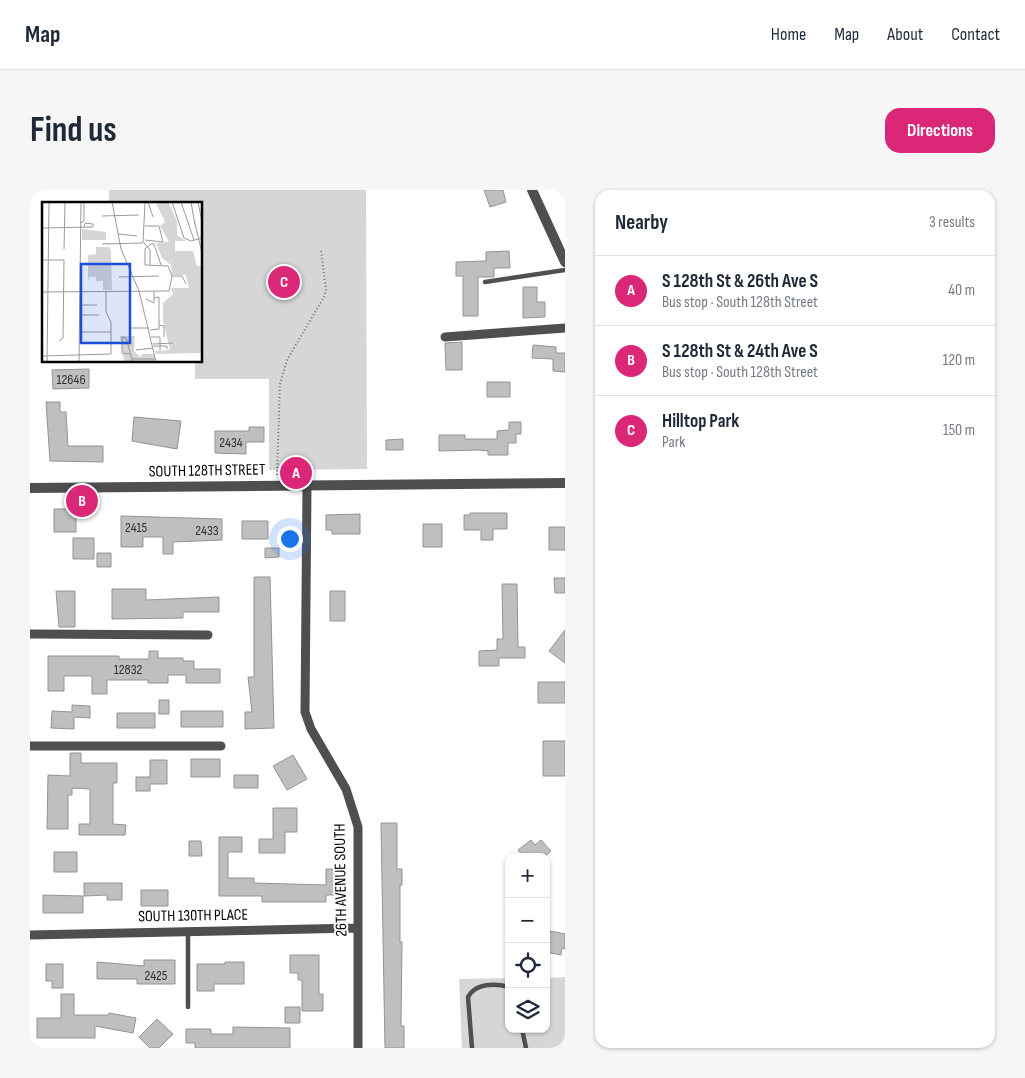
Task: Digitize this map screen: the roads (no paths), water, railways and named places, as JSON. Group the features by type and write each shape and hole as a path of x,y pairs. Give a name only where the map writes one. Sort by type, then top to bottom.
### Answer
{"street":[{"path":"532,190 565,262"},
{"path":"445,337 565,328"},
{"name":"SOUTH 128TH STREET","path":"30,488 565,483"},
{"name":"26TH AVENUE SOUTH","path":"307,485 305,712 310,730 346,789 354,808 358,827 356,928 358,1048"},
{"path":"30,634 208,635"},
{"path":"30,746 221,746"},
{"name":"SOUTH 130TH PLACE","path":"30,935 356,928"}],"lane":[{"path":"485,282 565,270"},
{"path":"188,931 188,1007"},
{"path":"472,1048 468,997 470,993 481,986 505,987"},
{"path":"523,1033 526,1048"}],"place":[{"name":"Hilltop Park","path":"284,282"},
{"name":"S 128th St & 26th Ave S","path":"296,473"},
{"name":"S 128th St & 24th Ave S","path":"82,501"}]}
